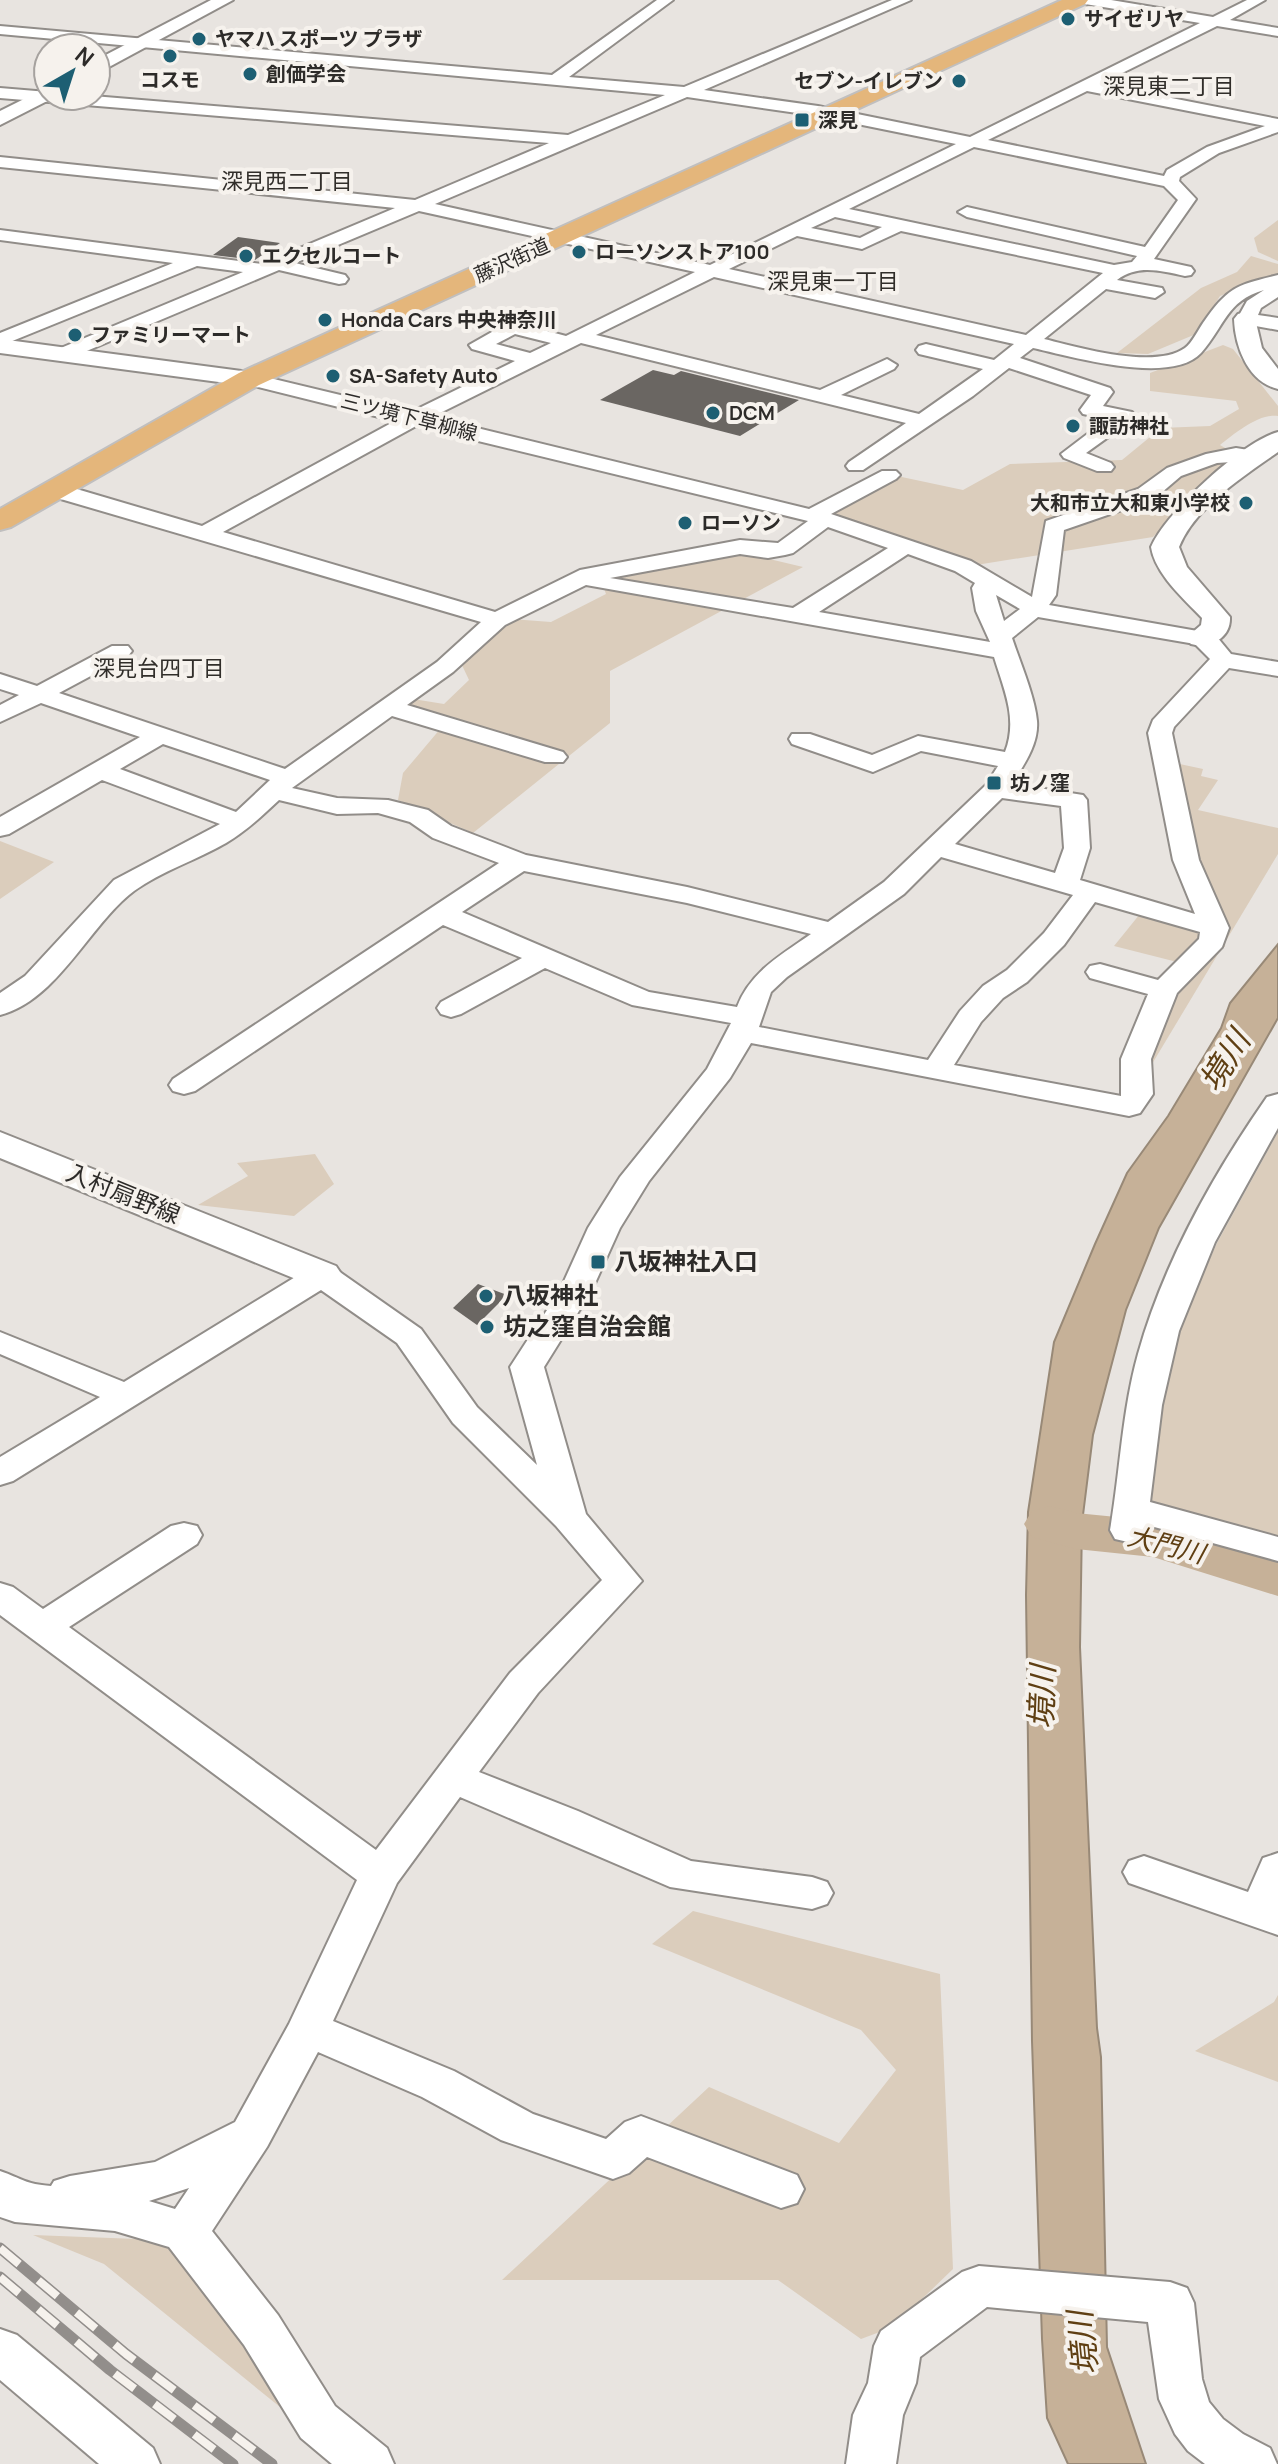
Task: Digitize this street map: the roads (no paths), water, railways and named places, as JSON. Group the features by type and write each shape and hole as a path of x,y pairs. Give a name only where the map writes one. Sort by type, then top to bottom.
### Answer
{"highway":[{"name":"藤沢街道","path":"1,519 249,379 1078,0"}],"street":[{"path":"112,59 224,0"},
{"path":"555,80 666,0"},
{"path":"63,354 904,0"},
{"path":"1085,0 1278,32"},
{"path":"204,534 415,418 1258,0"},
{"path":"0,30 686,92 830,114 1170,182 1187,199 1178,219 1167,227 1137,267 1110,277 1004,364 856,466 889,475 819,517 785,548 768,551 740,547 578,579 497,620 445,667 280,784 240,822 124,886 35,982 0,1006"},
{"path":"748,45 781,52"},
{"path":"1086,86 1278,126"},
{"path":"0,93 32,94"},
{"path":"112,101 570,141"},
{"path":"0,119 32,102"},
{"path":"1170,182 1173,174 1213,150 1278,126"},
{"path":"0,162 417,205 1117,362 1169,360 1192,352 1229,299 1241,291 1278,280"},
{"path":"833,211 1110,277 1155,292"},
{"path":"967,212 1185,271"},
{"path":"795,230 862,244 899,225"},
{"path":"0,235 194,260 272,266 339,279"},
{"path":"0,343 194,260"},
{"path":"1278,289 1254,305 1246,319 1246,343 1251,356 1278,382"},
{"path":"1246,319 1278,324"},
{"path":"533,360 479,345 513,328 922,421"},
{"name":"三ツ境下草柳線","path":"0,343 249,379 819,517 963,566 1035,608 1066,618 1201,638"},
{"path":"926,350 1004,364 1103,392 1090,410 1125,416 1071,454 1104,467"},
{"path":"822,397 887,365"},
{"path":"425,388 459,397"},
{"path":"1278,440 1254,456 1181,518 1165,548 1179,575 1216,617 1216,628 1201,638 1209,642 1223,660 1278,669"},
{"path":"1002,644 1045,595 1054,526 1146,494 1174,472 1213,458 1236,454 1254,456"},
{"path":"55,490 497,620"},
{"path":"797,616 904,547"},
{"path":"578,579 856,623 896,634 1002,644"},
{"path":"569,1518 527,1367 576,1290 604,1228 636,1177 720,1072 758,989 777,971 894,888 996,790 1014,761 1023,738 1025,721 1002,644 988,611 983,588 990,581"},
{"path":"0,715 120,651"},
{"path":"442,914 642,999 935,1071 1129,1107 1138,1094 1136,1059 1164,990 1212,941 1215,928 1186,860 1160,733 1162,725 1223,660"},
{"path":"0,681 161,735 337,806 379,805 419,816 442,832 519,862 687,895 832,931"},
{"path":"388,707 554,757"},
{"path":"0,828 161,735"},
{"path":"801,739 873,764 918,743 1014,761"},
{"path":"99,770 240,822"},
{"path":"935,1071 970,1017 993,992 1017,976 1054,939 1077,888 1074,800 996,790"},
{"path":"935,847 1215,928"},
{"path":"184,1085 519,862"},
{"path":"451,1008 544,957"},
{"path":"1100,972 1164,990"},
{"path":"1278,1103 1206,1228 1161,1332 1143,1414 1130,1519 1278,1549"},
{"name":"入村扇野線","path":"0,1144 322,1275"},
{"path":"0,1473 322,1275 409,1336 465,1415 569,1518 623,1581 524,1683 380,1875 308,2029 251,2134 185,2232"},
{"path":"0,1342 126,1395"},
{"path":"42,1627 184,1535"},
{"path":"0,1596 380,1875"},
{"path":"453,1778 564,1822 685,1876 812,1893"},
{"path":"1144,1872 1269,1916 1278,1869"},
{"path":"308,2029 438,2084 517,2127 613,2160 641,2135 781,2189"},
{"path":"5,2203 163,2180 251,2134"},
{"path":"5,2203 115,2211 185,2232 261,2330 318,2422 369,2464"},
{"path":"871,2464 878,2415 892,2383 898,2346 979,2286 1170,2303 1179,2388 1191,2418 1208,2441 1252,2464"},
{"path":"0,2350 135,2464"}],"water":[{"name":"境川","path":"1278,944 1278,1018 1159,1228 1126,1310 1093,1435 1082,1523 1080,1647 1097,2028 1101,2057 1107,2347 1146,2464 1068,2464 1047,2418 1042,2339 1032,2041 1026,1595 1028,1512 1054,1342 1095,1244 1127,1173 1168,1116 1221,1028 1230,1003"}],"waterway":[{"name":"大門川","path":"1051,1524 1076,1531 1157,1539 1278,1577"}],"railway":[{"path":"0,2248 126,2354 272,2464"},
{"path":"0,2277 110,2370 233,2464"}],"place":[{"name":"サイゼリヤ","path":"1068,19"},
{"name":"ヤマハ スポーツ プラザ","path":"199,39"},
{"name":"コスモ","path":"170,56"},
{"name":"創価学会","path":"250,74"},
{"name":"セブン-イレブン","path":"959,81"},
{"name":"深見","path":"802,120"},
{"name":"ローソンストア100","path":"579,252"},
{"name":"エクセルコート","path":"246,256"},
{"name":"Honda Cars 中央神奈川","path":"325,320"},
{"name":"ファミリーマート","path":"75,335"},
{"name":"SA-Safety Auto","path":"333,376"},
{"name":"DCM","path":"713,413"},
{"name":"諏訪神社","path":"1073,426"},
{"name":"大和市立大和東小学校","path":"1246,503"},
{"name":"ローソン","path":"685,523"},
{"name":"坊ノ窪","path":"994,783"},
{"name":"八坂神社入口","path":"598,1262"},
{"name":"八坂神社","path":"486,1296"},
{"name":"坊之窪自治会館","path":"487,1327"}],"district":[{"name":"深見東二丁目","path":"1169,86"},
{"name":"深見西二丁目","path":"287,181"},
{"name":"深見東一丁目","path":"833,281"},
{"name":"深見台四丁目","path":"159,668"}]}
